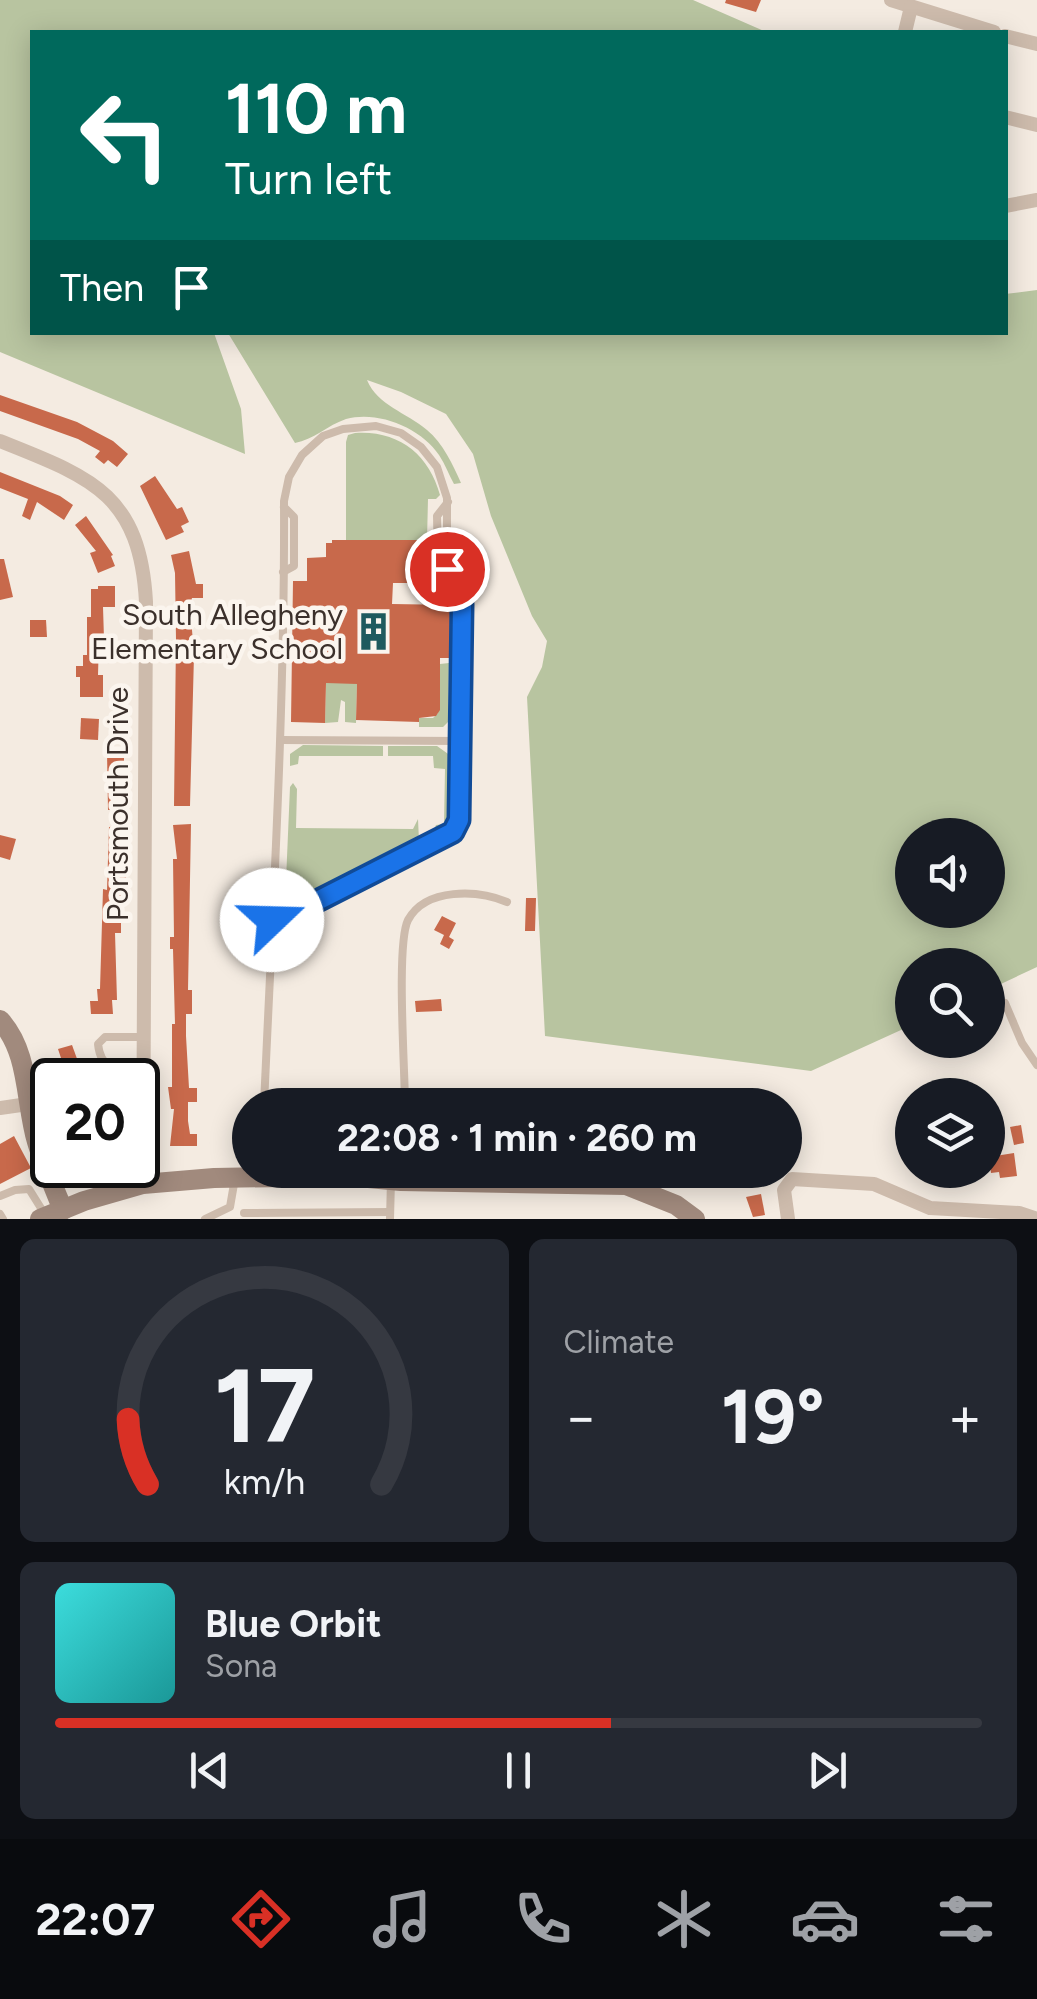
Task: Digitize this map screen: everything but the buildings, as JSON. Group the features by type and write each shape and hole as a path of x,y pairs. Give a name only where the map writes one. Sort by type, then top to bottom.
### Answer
{"street":[{"path":"891,0 988,30"},
{"path":"905,30 910,6"},
{"path":"1008,37 1037,44"},
{"path":"1008,118 1037,125"},
{"path":"1008,205 1037,200"},
{"name":"Portsmouth Drive","path":"0,440 64,467 102,490 141,548 146,602 145,1058"},
{"path":"0,1020 8,1028 22,1060 50,1215 131,1188"},
{"path":"0,1108 28,1104"},
{"path":"788,1219 784,1190 792,1179 874,1184 930,1208 1019,1213 1037,1219"},
{"path":"160,1185 232,1187"},
{"path":"634,1188 676,1205 695,1219"}],"lane":[{"path":"265,1088 272,924 282,740 286,488 294,465 332,432 365,426 401,432 421,446 442,478 448,502 447,569 462,604 459,820 453,832 272,924"},
{"path":"282,740 460,741"},
{"path":"406,1088 403,948 408,920 432,899 446,896 494,897 506,902"},
{"path":"1005,1004 1037,1064"},
{"path":"102,1058 98,1044 104,1037 145,1037"},
{"path":"234,1188 244,1216 390,1215 396,1188"},
{"path":"205,1219 230,1206 234,1188"},
{"path":"0,1196 29,1189 50,1215"}],"green space":[{"path":"0,0 693,0 761,30 30,30 30,335 215,335 241,409 245,454 0,352"},
{"path":"1037,290 1037,967 1005,982 1005,948 895,948 895,1033 811,1071 545,1036 527,697 542,667 547,641 532,616 491,516 473,454 446,414 367,380 385,402 433,435 461,483 454,484 431,445 410,429 385,419 346,419 295,443 229,335 1008,335 1008,294"},
{"path":"348,435 398,440 428,468 440,495 428,499 427,540 346,540 346,442"},
{"path":"449,663 448,722 443,727 419,727 419,718 433,718 438,713 440,664"},
{"path":"326,675 357,684 356,723 345,722 345,702 341,700 338,722 325,723"},
{"path":"303,745 383,746 383,756 299,756 298,764 290,766 290,754"},
{"path":"388,746 437,746 451,756 452,813 442,831 434,830 436,825 444,824 445,769 434,768 433,756 388,756"},
{"path":"293,783 297,789 296,828 413,829 418,819 419,841 410,849 294,905 285,904"}],"place":[{"name":"South Allegheny Elementary School","path":"373,632"}],"route":[{"path":"272,920 272,924 422,850 453,832 459,820 462,604 447,569"}]}
